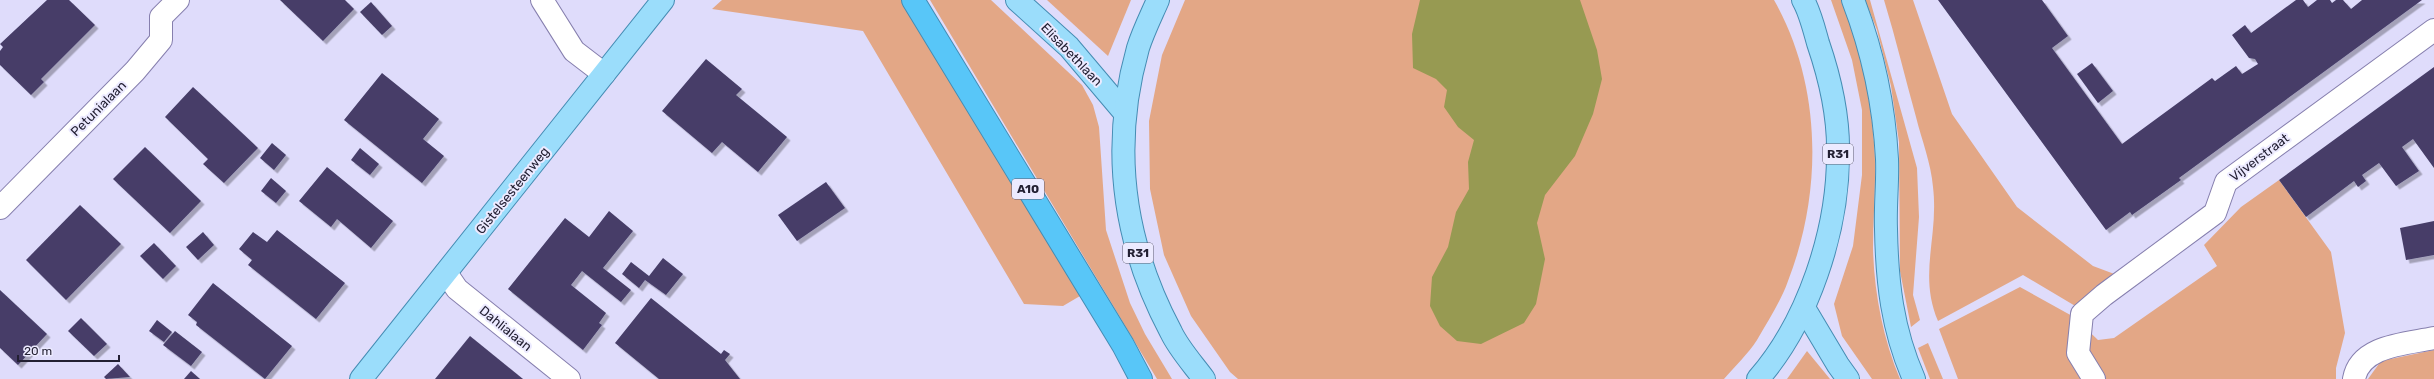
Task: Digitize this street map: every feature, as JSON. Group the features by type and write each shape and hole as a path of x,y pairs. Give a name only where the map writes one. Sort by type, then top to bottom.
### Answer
{"highway":[{"name":"A10","path":"913,0 1123,345 1141,379"}],"main road":[{"name":"Gistelsesteenweg","path":"360,379 663,0"},
{"name":"Elisabethlaan","path":"1017,0 1069,47 1124,112"},
{"name":"R31","path":"1158,0 1138,47 1124,112 1124,188 1140,263 1171,333 1204,379"},
{"name":"R31","path":"1758,379 1770,365 1804,308 1830,233 1838,155 1830,77 1803,0"},
{"path":"1853,0 1870,44 1881,95 1887,159 1886,229 1891,308 1914,379"},
{"path":"1804,308 1848,379"}],"street":[{"name":"Petunialaan","path":"0,208 135,71 153,50 161,40 155,8 178,0"},
{"path":"542,0 574,51 604,74"},
{"name":"Vijverstraat","path":"2094,379 2078,353 2082,314 2104,295 2214,213 2226,182 2434,30"},
{"name":"Dahlialaan","path":"446,273 457,289 569,379"},
{"path":"2354,379 2356,368 2379,349 2434,338"}],"shaded area":[{"path":"722,0 901,0 1080,296 1063,306 1024,304 863,31 712,9"},
{"path":"930,0 991,0 1082,85 1093,105 1099,127 1106,230 1130,303 1145,334 1172,379 1157,379"},
{"path":"1047,0 1131,0 1108,56"},
{"path":"1185,0 1774,0 1790,33 1801,67 1809,103 1812,139 1812,175 1807,211 1799,247 1788,281 1766,326 1746,355 1724,379 1238,379 1230,372 1191,316 1164,255 1150,189 1149,121 1162,55"},
{"path":"1420,0 1580,0 1597,50 1602,79 1593,114 1575,156 1545,195 1537,223 1545,259 1536,304 1524,323 1481,344 1457,341 1440,326 1430,306 1432,277 1448,247 1456,212 1469,189 1468,162 1474,140 1458,127 1444,107 1447,90 1436,79 1413,68 1412,34"},
{"path":"1831,0 1841,0 1853,35 1867,87 1875,155 1873,248 1875,281 1884,332 1900,379 1872,379 1842,336 1834,304 1853,246 1862,175 1862,110 1852,60"},
{"path":"1865,0 1870,0 1917,168 1919,217 1913,295 1920,320 1911,327 1900,271 1899,142 1891,86 1877,30"},
{"path":"1884,0 1913,0 1952,114 2017,207 2093,266 2117,275 2082,310 2023,275 1938,321 1932,304 1929,271 1934,222 1932,178"},
{"path":"2279,180 2331,252 2345,333 2336,368 2336,379 1958,379 1939,329 2020,287 2074,317 2098,340 2114,338 2217,266 2204,245 2241,207"},
{"path":"1928,343 1943,379 1930,379 1918,348"},
{"path":"2434,350 2434,379 2368,379 2381,361"},
{"path":"1807,351 1830,379 1787,379"}],"building":[{"path":"47,0 69,0 95,25 41,79 44,82 31,95 0,65 0,51 3,47 0,44"},
{"path":"280,0 345,0 354,9 323,41"},
{"path":"1938,0 2042,0 2068,36 2052,48 2122,144 2212,78 2215,81 2236,66 2242,74 2258,64 2255,59 2249,58 2232,35 2245,25 2251,33 2296,0 2303,0 2308,7 2317,0 2330,0 2332,3 2336,0 2343,0 2351,9 2362,0 2422,0 2179,178 2181,180 2132,215 2130,212 2106,230"},
{"path":"371,2 392,26 382,35 360,12"},
{"path":"706,59 742,89 736,95 787,137 758,172 722,142 712,153 662,111"},
{"path":"2092,63 2113,91 2098,103 2077,74"},
{"path":"2434,67 2434,168 2413,139 2402,147 2419,171 2396,186 2379,163 2362,175 2366,181 2358,187 2354,181 2306,217 2279,180"},
{"path":"382,73 439,119 423,139 444,156 422,183 344,120"},
{"path":"193,87 258,148 224,183 203,164 208,159 165,117"},
{"path":"272,143 286,155 274,170 260,158"},
{"path":"145,147 201,201 170,233 113,179"},
{"path":"360,148 379,164 370,175 351,160"},
{"path":"327,167 393,221 371,248 337,219 331,227 299,201"},
{"path":"271,178 286,191 276,203 261,191"},
{"path":"826,182 845,208 797,241 778,215"},
{"path":"80,205 121,244 66,300 26,260"},
{"path":"609,211 633,231 603,268 631,290 621,302 582,271 571,285 606,313 599,323 602,325 583,350 508,289 565,218 589,237"},
{"path":"2434,221 2434,255 2406,260 2400,228"},
{"path":"277,230 345,283 316,319 248,265 252,260 239,249 253,232 267,242"},
{"path":"203,232 214,245 198,260 186,247"},
{"path":"154,243 176,266 163,279 140,256"},
{"path":"663,258 683,274 666,295 645,280 639,288 622,274 631,262 649,276"},
{"path":"213,283 292,346 265,379 196,325 197,322 188,315"},
{"path":"0,290 47,334 18,365 0,348"},
{"path":"651,298 721,354 724,350 730,354 725,360 740,379 659,379 615,343"},
{"path":"81,318 107,344 94,356 68,331"},
{"path":"157,320 172,332 164,342 149,331"},
{"path":"175,331 202,352 191,366 163,345"},
{"path":"470,336 523,379 435,379"},
{"path":"118,364 130,377 106,379 104,377"},
{"path":"191,371 200,379 184,379"}]}
